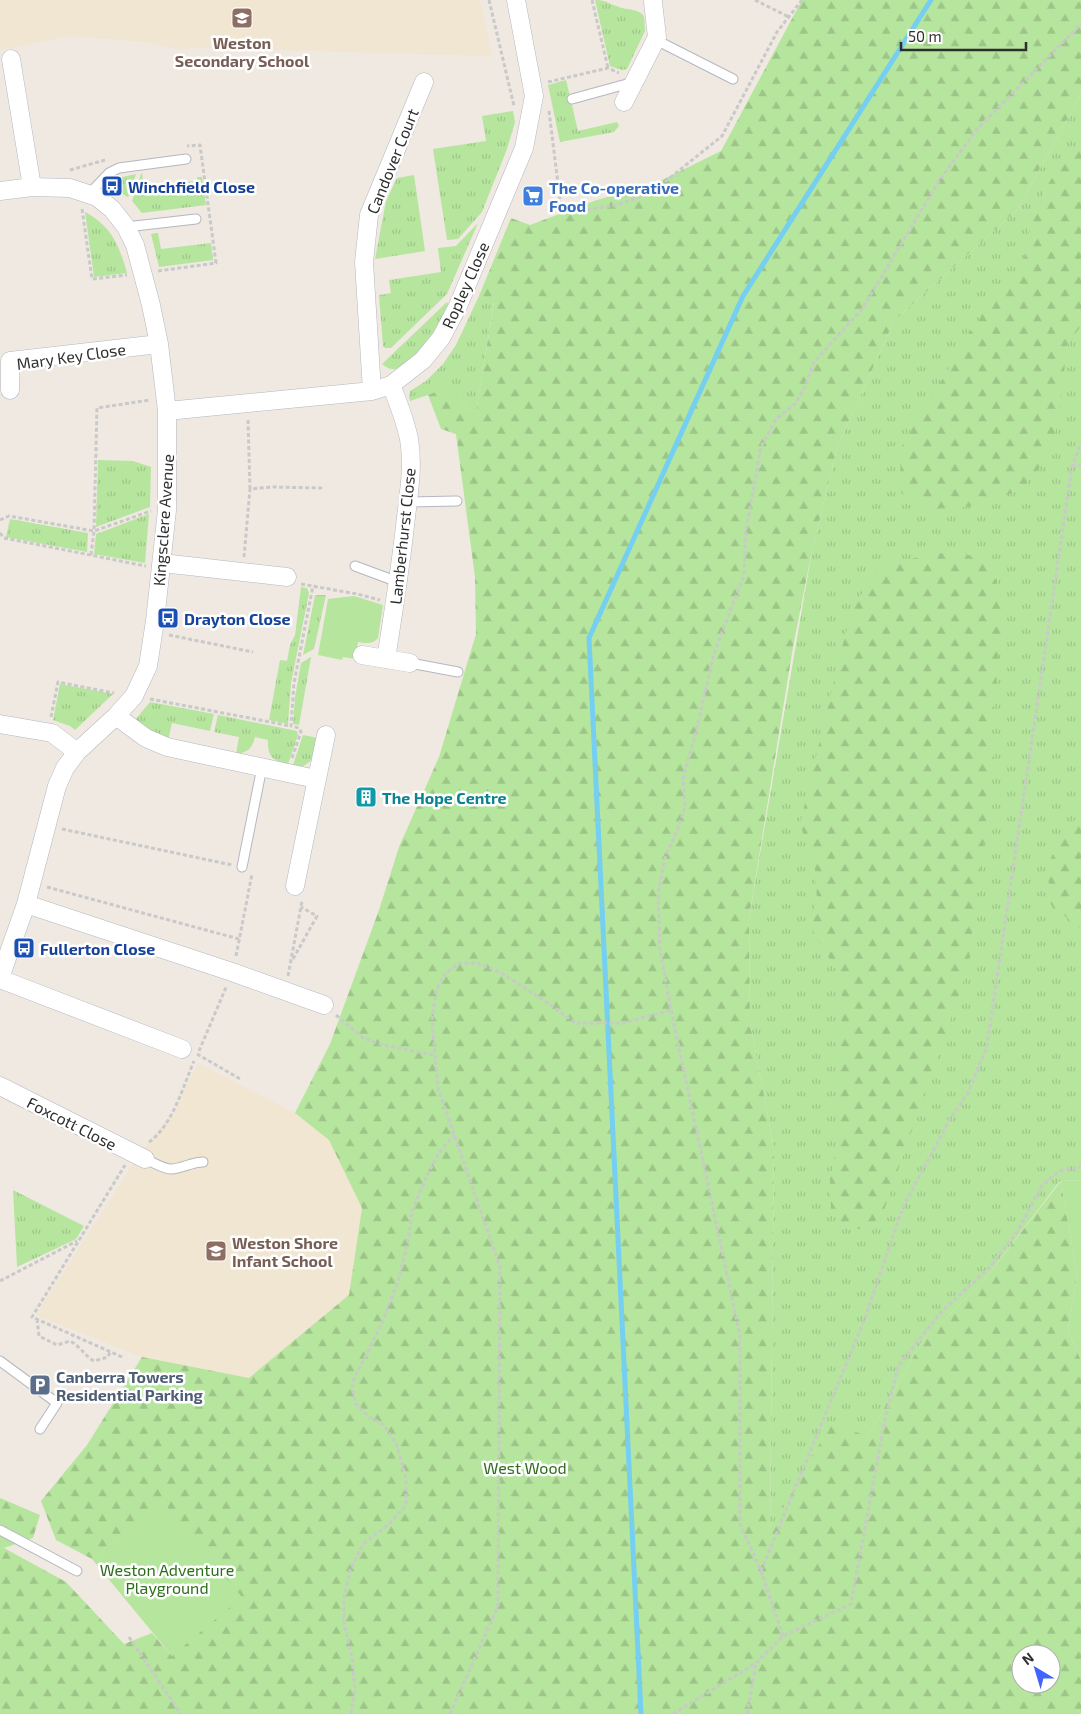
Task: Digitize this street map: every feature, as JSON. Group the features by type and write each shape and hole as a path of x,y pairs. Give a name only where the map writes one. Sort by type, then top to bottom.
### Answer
{"street":[{"path":"516,0 533,91"},
{"path":"624,102 657,37 652,0"},
{"path":"11,59 32,187"},
{"name":"Candover Court","path":"372,391 364,262 369,215 424,82"},
{"name":"Ropley Close","path":"166,404 247,403 372,391 391,385 422,360 441,338 458,306 524,148 533,91"},
{"name":"Kingsclere Avenue","path":"0,191 32,187 70,188 98,197 112,209 126,228 135,245 159,344 166,404 167,510 162,566 148,666 134,696 116,716 77,752 64,768 57,786 26,904 0,978"},
{"name":"Mary Key Close","path":"10,390 10,362 159,344"},
{"name":"Lamberhurst Close","path":"386,659 398,582 411,461 401,411 391,385"},
{"path":"162,566 242,572 287,578"},
{"path":"362,655 410,663"},
{"path":"116,716 146,738 167,747 316,779"},
{"path":"0,724 52,733 77,752"},
{"path":"295,886 326,734"},
{"path":"26,904 232,972 324,1005"},
{"path":"0,978 190,1051"},
{"name":"Foxcott Close","path":"0,1086 139,1156"}],"lane":[{"path":"656,40 733,79"},
{"path":"572,99 635,81"},
{"path":"85,192 109,173 119,168 186,160"},
{"path":"126,228 196,219"},
{"path":"408,502 457,501"},
{"path":"355,566 398,582"},
{"path":"410,663 458,672"},
{"path":"242,867 262,767"},
{"path":"139,1156 169,1169 203,1162"},
{"path":"0,1361 57,1403 40,1429"},
{"path":"0,1530 77,1572"}],"path":[{"path":"489,0 515,110"},
{"path":"592,0 608,68"},
{"path":"755,0 789,17"},
{"path":"533,91 548,101 561,208 590,209 616,205 651,193 722,136 777,32 802,0"},
{"path":"783,1636 761,1572 740,1524 740,1336 660,950 658,894 664,858 685,807 683,778 695,736 714,652 744,576 746,530 761,447 776,419 795,404 805,387 814,362 862,309 939,181 977,129 1081,24"},
{"path":"533,91 608,68 635,81"},
{"path":"85,192 92,279 216,263 200,144 181,147"},
{"path":"67,171 113,158"},
{"path":"242,572 250,489 247,403"},
{"path":"91,555 94,531 97,408 166,404"},
{"path":"761,1572 865,1318 903,1206 950,1119 968,1093 987,1046 1072,466 1081,444"},
{"path":"1072,466 1081,465"},
{"path":"250,489 271,487 324,488"},
{"path":"0,520 9,516 94,531 155,509 167,510"},
{"path":"0,534 4,538 91,555 162,566"},
{"path":"287,578 293,583 357,594 395,605"},
{"path":"291,726 294,683 313,586"},
{"path":"153,632 253,652"},
{"path":"48,733 58,682 299,728 301,732 287,773"},
{"path":"47,826 253,869 232,972 190,1051 174,1109 156,1137 139,1156 78,1241 32,1317 122,1358"},
{"path":"32,883 239,939"},
{"path":"284,991 292,961 304,890 295,886"},
{"path":"292,961 318,916 301,907"},
{"path":"450,1714 498,1606 500,1267 438,1088 432,1020 436,991 445,974 459,963 476,963 500,972 575,1023 623,1023 671,1010"},
{"path":"324,1005 363,1038 383,1045 434,1055"},
{"path":"190,1051 242,1080"},
{"path":"351,1714 355,1691 352,1658 344,1622 344,1598 350,1570 363,1544 389,1524 406,1505 406,1479 397,1445 384,1425 368,1416 355,1402 352,1383 382,1323 399,1278 409,1237 412,1211 438,1154 454,1134"},
{"path":"673,1714 756,1663 783,1636 851,1604 884,1424 898,1366 943,1310 989,1268 1017,1232 1042,1186 1058,1171 1081,1167"},
{"path":"0,1281 78,1241"},
{"path":"37,1319 39,1336 57,1345 70,1341 88,1358 94,1361 108,1356 110,1352"},
{"path":"129,1637 181,1714"},
{"path":"747,1714 756,1663"}],"shaded area":[{"name":"Weston Secondary School","path":"0,0 480,0 492,56 203,48 178,49 146,42 69,36 0,50"},
{"name":"Weston Shore Infant School","path":"198,1063 295,1113 329,1140 362,1208 349,1295 249,1378 142,1357 36,1315 140,1153 176,1109"}],"green space":[{"path":"595,0 637,11 644,16 645,31 627,69 622,70 610,66"},
{"name":"West Wood","path":"802,0 1081,0 1081,94 1017,210 894,321 837,448 812,551 793,647 749,918 750,1023 774,1148 770,1531 831,1424 868,1436 923,1340 982,1283 1061,1181 1077,1275 1068,1331 1081,1360 1081,1714 0,1714 0,1498 40,1515 33,1538 4,1548 66,1582 124,1644 152,1633 172,1656 163,1501 92,1559 56,1540 41,1501 87,1445 142,1357 249,1378 349,1295 362,1208 329,1140 295,1113 330,1044 379,910 399,847 439,757 476,634 475,577 456,434 441,429 428,395 443,389 457,396 470,411 476,412 494,302 479,296 511,218 530,225 597,200 656,183 721,151"},
{"path":"566,80 578,131 617,122 619,126 614,132 560,142 548,85"},
{"path":"1081,94 1081,1180 1060,1181 982,1283 923,1340 868,1436 770,1532 774,1148 750,1023 749,918 812,551 837,448 894,321 1017,210"},
{"path":"513,111 515,122 507,149 482,212 458,239 447,240 433,149 486,141 482,116"},
{"path":"1081,143 1081,326 1067,345 1055,435 1040,467 1023,487 989,504 925,509 901,493 900,450 919,414 944,377 959,348 1024,258 1031,223 1044,190 1060,166"},
{"path":"142,173 144,187 197,181 197,177 202,177 206,205 142,213 132,201"},
{"path":"136,174 127,197 109,183 118,178"},
{"path":"414,175 425,251 375,259 386,201 397,178"},
{"path":"85,212 101,223 113,237 121,253 127,273 94,277"},
{"path":"478,223 447,294 391,348 385,348 383,346 379,295 391,293 389,280 441,272 438,248 456,246"},
{"path":"158,233 161,249 211,243 213,260 159,267 151,234"},
{"path":"479,296 494,301 476,413 470,411 457,396 443,390 410,401 410,391 426,381 443,364 456,345"},
{"path":"447,302 448,304 440,322 418,354 401,368 392,369 382,364"},
{"path":"98,460 133,461 151,467 150,507 96,527"},
{"path":"149,514 145,563 94,554 96,534"},
{"path":"10,519 88,533 87,552 6,537"},
{"path":"937,553 966,554 990,567 1002,595 1002,625 991,729 994,764 969,956 962,987 882,1216 864,1229 845,1229 831,1211 830,1179 837,1145 842,1006 841,978 809,925 817,900 815,869 800,824 845,635 856,603 879,566"},
{"path":"301,587 307,588 309,593 291,683 288,724 269,720 280,660 287,661 290,645 295,635"},
{"path":"315,595 326,595 314,649 303,655"},
{"path":"354,596 383,605 378,638 371,643 358,642 355,659 343,657 342,660 318,655 328,599"},
{"path":"311,657 299,725 293,724 295,697 301,663"},
{"path":"60,684 113,694 75,730 70,726 53,720"},
{"path":"150,702 214,714 210,731 172,723 168,741 158,738 135,720"},
{"path":"218,715 297,731 298,735 288,764 272,757 268,740 255,737 248,750 236,754 239,737 214,732"},
{"path":"303,735 318,738 312,760 302,767 293,765"},
{"path":"1081,812 1081,929 1051,905 1047,866 1061,838"},
{"path":"1081,1180 1081,1360 1068,1331 1077,1275 1061,1181"},
{"path":"13,1190 84,1226 76,1239 17,1267"},
{"name":"Weston Adventure Playground","path":"162,1501 242,1597 172,1656 92,1559"}],"waterway":[{"path":"641,1714 589,638 743,296 931,0"}],"place":[{"name":"Weston Secondary School","path":"242,18"},
{"name":"Winchfield Close","path":"112,186"},
{"name":"The Co-operative Food","path":"533,196"},
{"name":"Drayton Close","path":"168,618"},
{"name":"The Hope Centre","path":"366,797"},
{"name":"Fullerton Close","path":"24,948"},
{"name":"Weston Shore Infant School","path":"216,1251"},
{"name":"Canberra Towers Residential Parking","path":"40,1385"}]}
